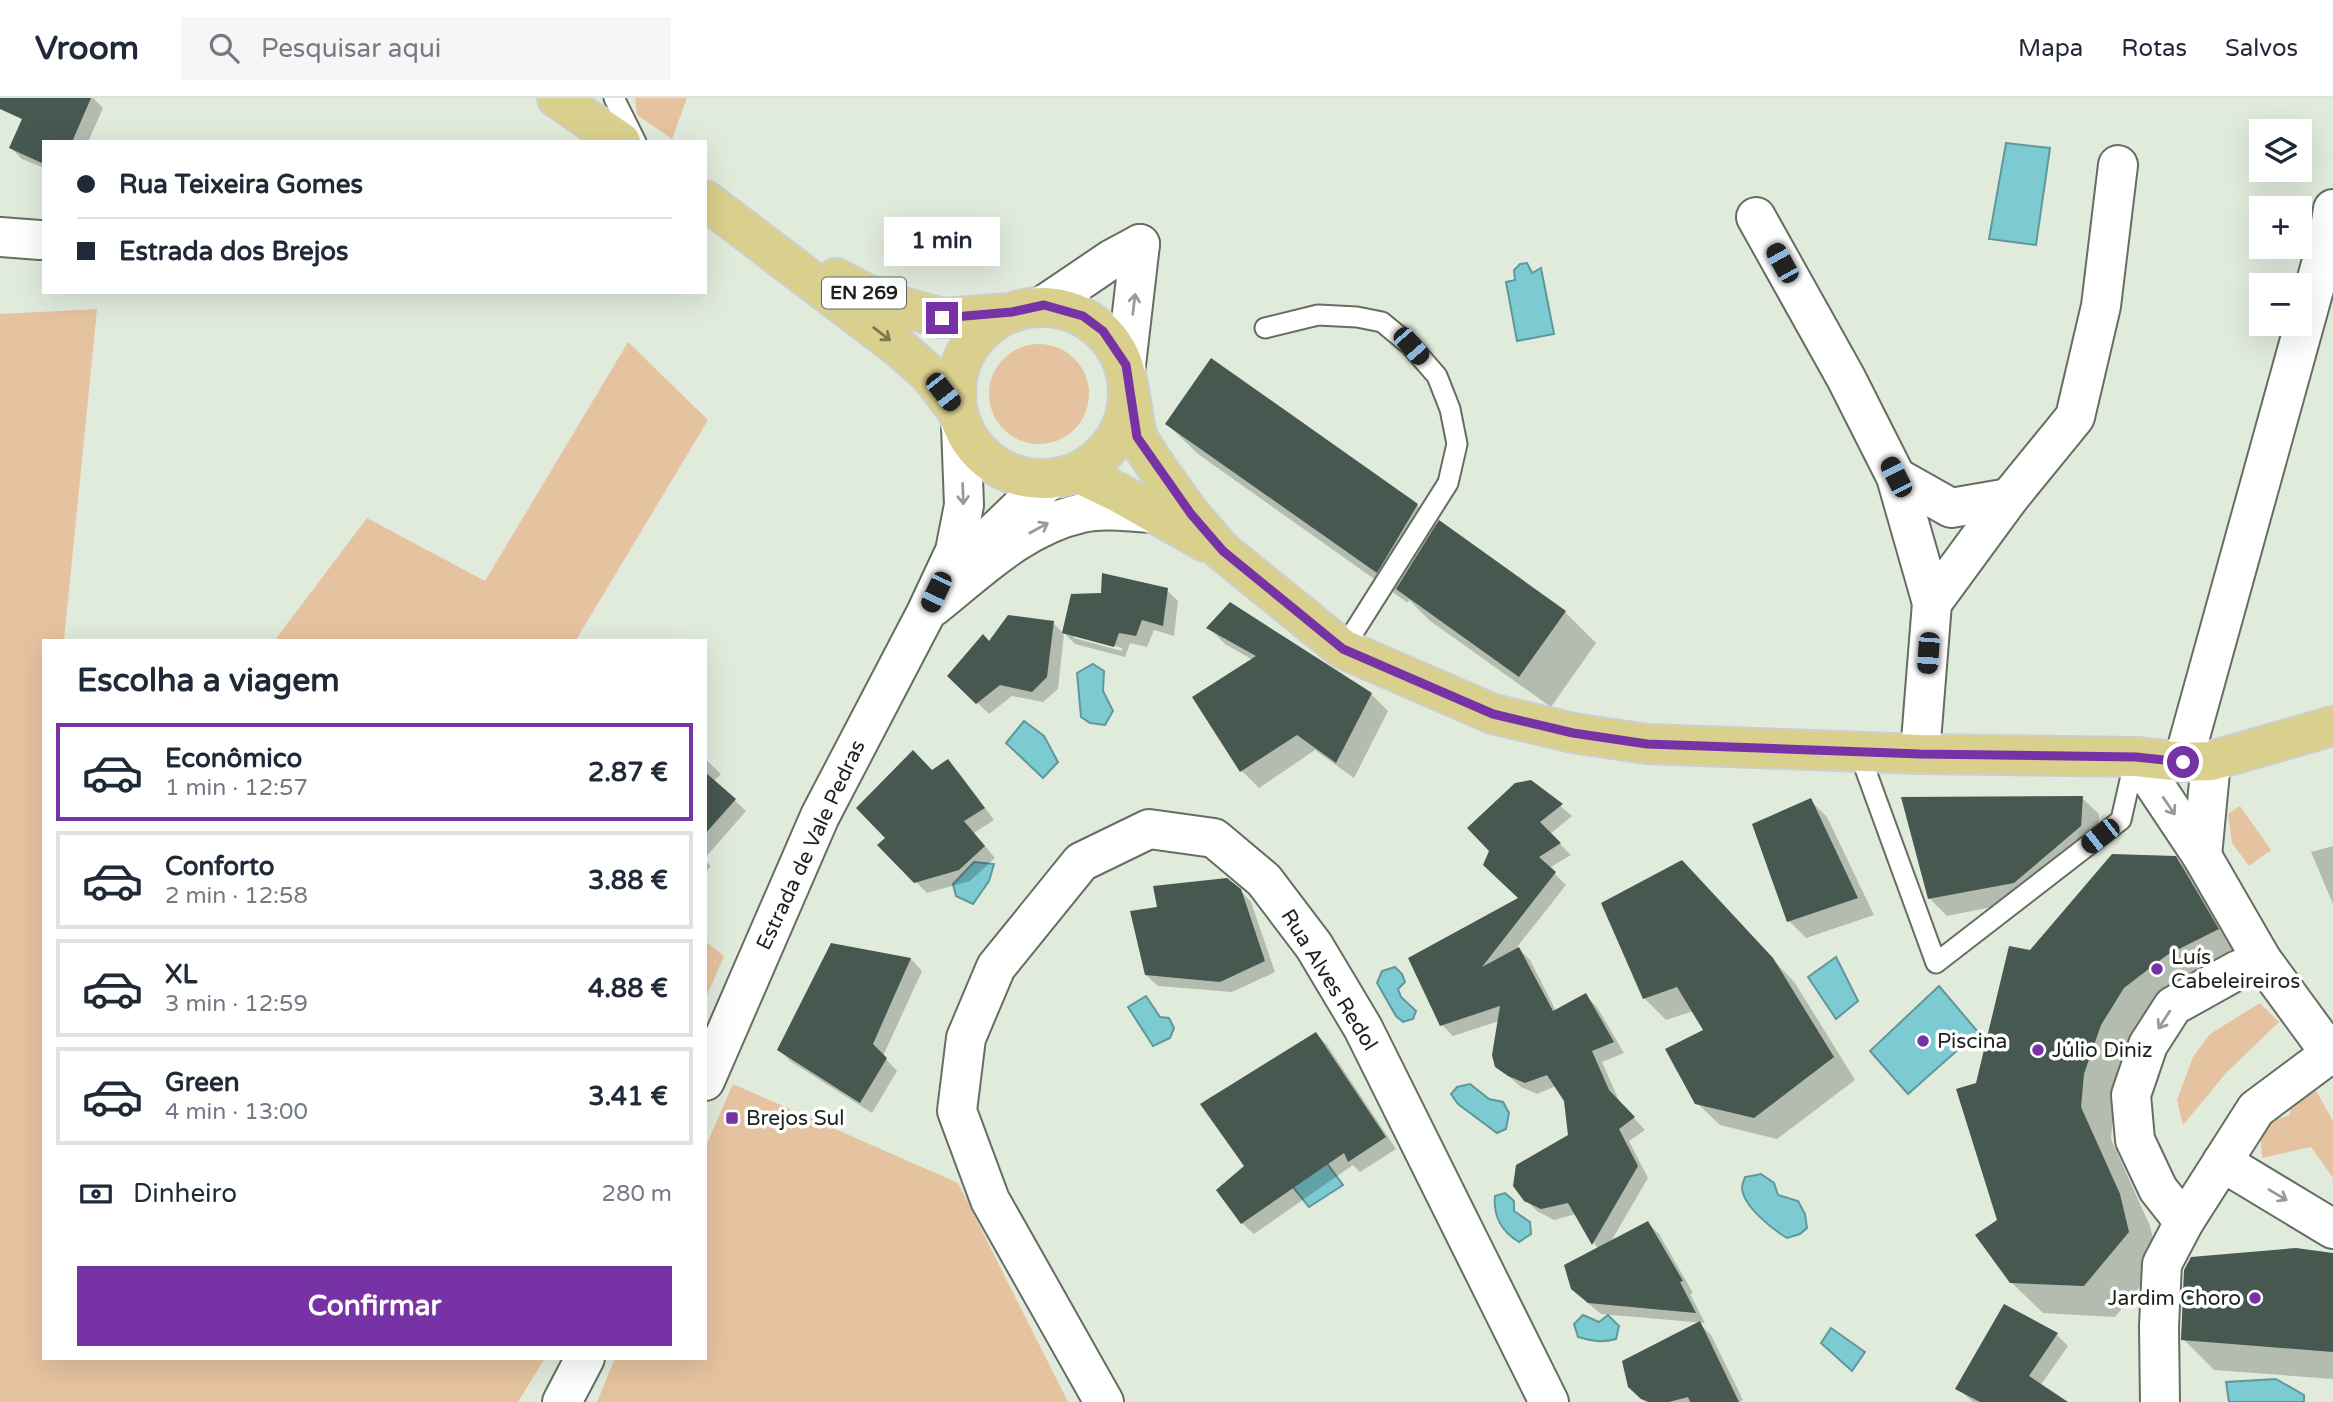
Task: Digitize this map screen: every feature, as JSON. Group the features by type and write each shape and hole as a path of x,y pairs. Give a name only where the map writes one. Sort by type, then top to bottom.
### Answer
{"main road":[{"path":"557,98 623,131"},
{"name":"EN 269","path":"718,209 878,300 942,318 1028,309 1083,316 1103,331 1127,374 1137,437 1184,505 1223,551 1343,649 1493,714 1573,733 1647,744 1920,754 2136,757 2197,761 2333,726"},
{"name":"EN 269","path":"718,209 896,345 929,374 983,457 1008,474 1038,480 1063,476 1117,492 1223,551"},
{"path":"959,418 954,389 965,351 983,329 1028,309"},
{"path":"1063,476 1094,462 1114,441 1126,414 1127,374"}],"street":[{"path":"1932,603 2009,498 2075,417 2101,306 2118,165"},
{"path":"2202,856 2197,761 2329,235 2333,209"},
{"path":"1756,217 1846,378 1896,477 1932,603 1920,754"},
{"path":"0,237 40,240"},
{"path":"1028,309 1140,244 1127,374"},
{"name":"Estrada de Vale Pedras","path":"707,1076 820,816 926,613 955,551 964,505 959,418"},
{"name":"Estrada de Vale Pedras","path":"926,613 965,561 1063,476"},
{"path":"1896,477 1951,508 2009,498"},
{"path":"926,613 1003,550 1045,524 1084,512 1152,513"},
{"path":"2136,757 2202,856 2262,960 2332,1055 2256,1109 2184,1222 2162,1264 2159,1326 2160,1402"},
{"name":"Rua Alves Redol","path":"1104,1402 990,1200 957,1111 966,1038 996,967 1082,862 1149,829 1214,838 1265,880 1314,947 1363,1028 1549,1402"},
{"path":"2184,1222 2158,1189 2135,1140 2131,1095 2148,1045 2173,1006 2236,971 2262,960"},
{"path":"2222,1161 2333,1229"},
{"path":"562,1402 584,1360"}],"lane":[{"path":"614,98 623,131"},
{"path":"623,98 623,131"},
{"path":"1265,328 1318,315 1357,317 1382,322 1411,346 1437,376 1450,409 1457,444 1448,482 1343,649"},
{"path":"1859,752 1936,963 2121,820 2136,757"}],"shaded area":[{"path":"635,98 687,98 672,139 637,115"},
{"path":"97,309 64,639 42,639 42,1360 544,1360 518,1402 0,1402 0,314"},
{"path":"628,342 708,420 577,639 276,639 367,518 485,581"},
{"path":"1039,344 1058,348 1074,359 1085,375 1089,394 1085,413 1074,429 1058,440 1039,444 1020,440 1004,429 993,413 989,394 993,375 1004,359 1020,348"},
{"path":"2240,806 2271,850 2249,866 2232,843 2228,814"},
{"path":"707,943 724,956 707,995"},
{"path":"2260,1003 2279,1022 2226,1073 2183,1125 2177,1100 2193,1057 2210,1034"},
{"path":"733,1084 958,1183 1068,1402 597,1402 614,1360 707,1360 707,1143"},
{"path":"2314,1087 2333,1121 2333,1178 2311,1147 2262,1158 2260,1125 2290,1115 2291,1092"}],"water":[{"path":"2006,143 2050,148 2036,245 1989,239"},
{"path":"1527,263 1532,273 1541,268 1554,334 1517,341 1506,282 1515,280 1514,270 1520,264"},
{"path":"1093,664 1104,671 1103,691 1113,711 1105,725 1090,723 1081,717 1077,673"},
{"path":"1024,721 1044,736 1058,762 1043,778 1006,743"},
{"path":"974,862 994,864 989,881 973,904 956,896 953,884"},
{"path":"1836,957 1858,1001 1836,1019 1808,977"},
{"path":"1395,967 1405,982 1398,989 1401,997 1416,1011 1413,1019 1403,1022 1396,1016 1377,983 1382,971"},
{"name":"Piscina","path":"1939,986 1978,1032 1908,1094 1870,1051"},
{"path":"1146,996 1160,1017 1169,1018 1174,1028 1170,1038 1153,1046 1128,1007"},
{"path":"1470,1084 1489,1099 1503,1102 1509,1113 1506,1129 1497,1133 1458,1104 1451,1094 1457,1087"},
{"path":"1314,1146 1343,1185 1309,1207 1292,1186"},
{"path":"1761,1174 1774,1183 1778,1195 1798,1201 1805,1214 1807,1228 1800,1234 1787,1238 1766,1223 1747,1202 1742,1188 1745,1177"},
{"path":"1505,1193 1514,1201 1514,1211 1530,1222 1531,1234 1519,1242 1503,1228 1497,1217 1495,1196"},
{"path":"1583,1315 1599,1322 1608,1315 1619,1326 1616,1339 1597,1341 1578,1337 1574,1324"},
{"path":"1831,1328 1865,1352 1852,1371 1821,1343"},
{"path":"2276,1379 2304,1395 2304,1402 2229,1402 2226,1382"}],"building":[{"path":"0,98 91,98 73,140 42,140 42,163 9,148 22,119 0,109"},
{"path":"1211,358 1418,504 1377,573 1165,424"},
{"path":"1439,520 1566,611 1519,677 1396,589"},
{"path":"1102,573 1168,588 1163,626 1142,620 1136,636 1119,633 1114,647 1062,633 1071,594 1101,593"},
{"path":"1230,602 1372,693 1336,763 1297,735 1240,772 1192,697 1256,656 1206,628"},
{"path":"1008,615 1054,621 1047,677 1032,692 1000,685 976,704 947,676 983,634 989,641"},
{"path":"913,750 932,770 948,759 985,808 964,821 985,846 959,870 914,883 877,845 885,838 856,808"},
{"path":"707,774 736,799 707,832"},
{"path":"1531,780 1563,804 1540,822 1561,843 1539,857 1556,872 1482,967 1519,947 1553,1011 1586,993 1614,1042 1592,1051 1609,1090 1635,1117 1619,1129 1638,1166 1592,1245 1568,1203 1541,1209 1524,1201 1513,1186 1516,1165 1568,1135 1564,1101 1547,1075 1525,1083 1495,1067 1492,1055 1500,1006 1440,1026 1408,958 1518,898 1483,865 1489,851 1467,828 1515,783"},
{"path":"2083,796 2081,826 2014,883 1928,899 1901,797"},
{"path":"1811,798 1858,898 1787,922 1752,824"},
{"name":"Júlio Diniz","path":"2112,854 2176,856 2219,929 2167,955 2124,988 2101,1025 2084,1074 2081,1107 2120,1194 2129,1232 2084,1286 2010,1283 1975,1235 1997,1220 1956,1089 1976,1083 2009,946 2030,950"},
{"path":"1682,860 1773,958 1834,1057 1754,1118 1695,1104 1665,1049 1703,1030 1677,987 1643,999 1601,903"},
{"path":"1227,878 1241,889 1265,961 1220,982 1145,975 1130,911 1157,907 1153,886"},
{"path":"831,943 911,958 873,1044 887,1058 860,1103 777,1050"},
{"path":"1316,1032 1386,1137 1348,1162 1344,1153 1241,1224 1216,1190 1244,1166 1200,1104"},
{"path":"1648,1221 1683,1281 1680,1282 1696,1313 1588,1303 1571,1289 1564,1265"},
{"name":"Jardim Choro","path":"2296,1248 2333,1253 2333,1352 2181,1340 2184,1270 2191,1257"},
{"path":"2004,1304 2058,1333 2029,1376 2068,1402 1980,1402 1955,1389"},
{"path":"1700,1321 1739,1402 1690,1402 1688,1397 1669,1402 1649,1402 1641,1399 1628,1387 1622,1361"}],"place":[{"name":"Luís Cabeleireiros","path":"2157,969"},
{"name":"Piscina","path":"1923,1041"},
{"name":"Júlio Diniz","path":"2038,1050"},
{"name":"Brejos Sul","path":"732,1118"},
{"name":"Jardim Choro","path":"2255,1298"}],"route":[{"path":"942,318 974,317 1044,305 1083,316 1103,331 1126,365 1137,437 1191,514 1223,551 1343,649 1493,714 1573,733 1647,744 1920,754 2136,757 2183,762"}]}
